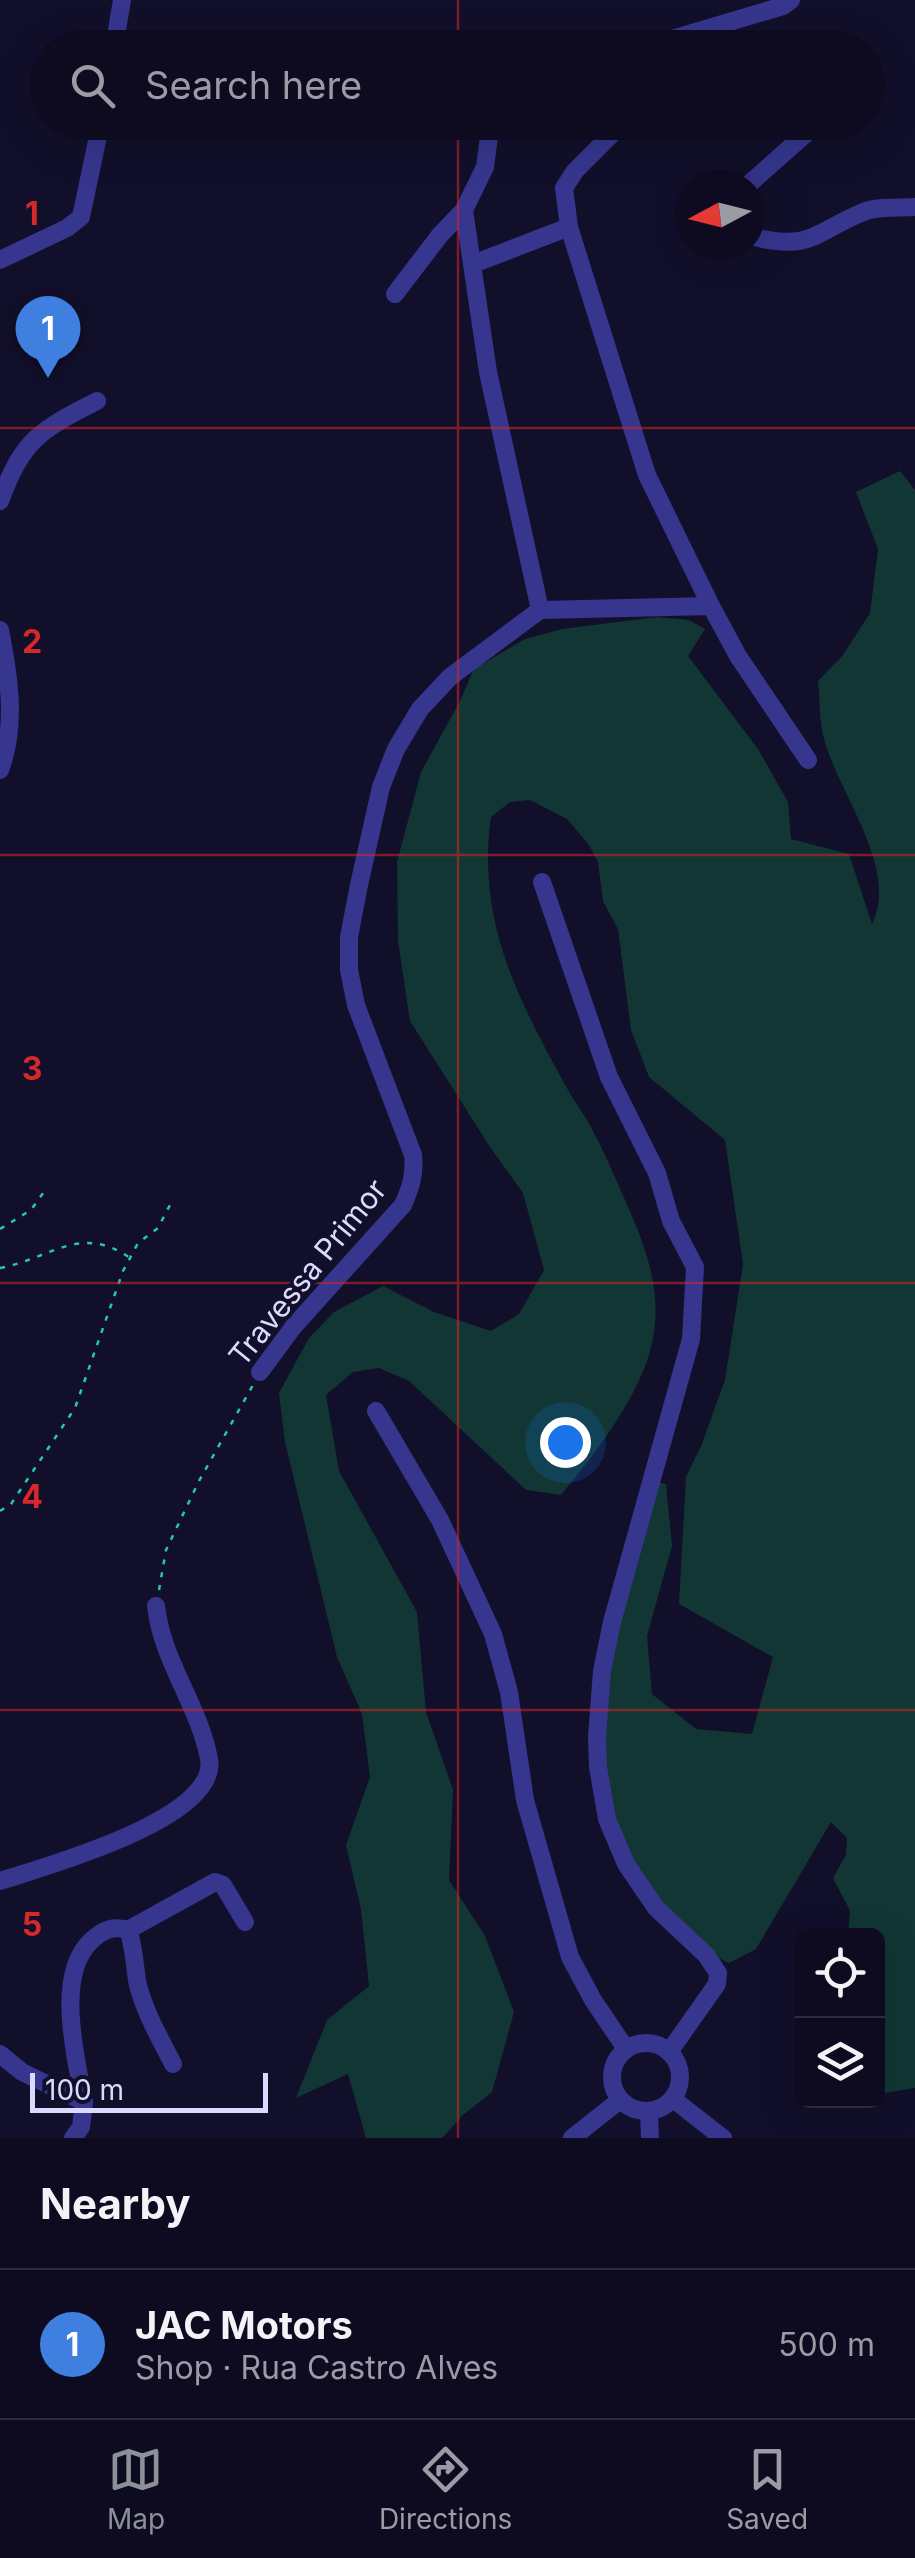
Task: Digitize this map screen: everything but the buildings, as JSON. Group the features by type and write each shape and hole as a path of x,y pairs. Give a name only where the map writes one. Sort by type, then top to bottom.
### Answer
{"street":[{"path":"117,30 122,0"},
{"path":"700,30 787,3"},
{"path":"0,260 68,228 81,217 97,140"},
{"path":"395,294 464,210 485,166 490,140"},
{"path":"606,140 564,188 569,227 647,475 738,656 808,760"},
{"path":"765,170 799,140"},
{"path":"765,239 794,243 811,239 862,212 915,207"},
{"path":"464,210 488,372 540,610 711,606"},
{"path":"473,264 569,227"},
{"path":"0,501 19,458 42,430 97,401"},
{"name":"Travessa Primor","path":"260,1372 294,1326 403,1205 415,1172 413,1155 356,1005 349,970 350,937 381,786 396,749 420,709 450,678 540,610"},
{"path":"0,630 10,717 0,770"},
{"path":"542,882 608,1077 657,1173 671,1221 695,1267 690,1339 612,1622 602,1672 597,1736 607,1819 626,1864 656,1908 706,1955 718,1973 717,1984 670,2052"},
{"path":"376,1411 440,1520 493,1634 509,1692 525,1800 570,1957 626,2048"},
{"path":"0,1881 120,1840 162,1819 200,1788 209,1774 210,1760 159,1632 156,1606"},
{"path":"74,2138 84,2102 70,2000 78,1962 87,1944 103,1930 128,1930 215,1882 223,1884 244,1922"},
{"path":"128,1930 147,2013 173,2064"},
{"path":"649,2043 670,2052 680,2076 672,2099 649,2112 637,2111 620,2100 611,2078 614,2064 626,2048 649,2043"},
{"path":"0,2054 22,2072 84,2102"},
{"path":"672,2099 723,2138"},
{"path":"572,2138 620,2100"},
{"path":"649,2112 650,2138"}],"path":[{"path":"0,1229 31,1210 46,1189"},
{"path":"0,1511 11,1504 76,1408 130,1258 138,1243 158,1228 172,1201"},
{"path":"0,1268 23,1264 70,1244 96,1241 130,1258"},
{"name":"Travessa Primor","path":"156,1606 166,1550 260,1372"}],"green space":[{"path":"900,471 915,490 915,2088 885,2093 885,1928 849,1928 850,1911 833,1878 846,1855 847,1838 831,1822 756,1949 729,1963 712,1955 661,1911 615,1836 598,1730 617,1624 656,1482 666,1484 672,1546 647,1636 652,1694 696,1729 752,1734 773,1657 679,1604 686,1477 725,1380 743,1264 725,1140 649,1077 631,1030 618,929 603,901 598,862 567,819 530,800 510,802 491,817 488,855 496,926 533,1025 596,1137 636,1226 653,1281 653,1338 629,1400 561,1495 526,1490 409,1381 379,1368 353,1372 326,1395 339,1471 417,1612 426,1712 453,1790 449,1880 485,1936 514,2012 492,2092 442,2138 366,2138 348,2074 296,2098 327,2020 369,1986 361,1909 346,1845 370,1777 362,1714 337,1657 285,1442 279,1393 309,1338 334,1312 383,1286 434,1312 491,1331 519,1314 544,1270 523,1193 410,1021 398,941 397,862 421,772 474,669 525,639 562,629 657,617 689,620 705,629 688,656 758,749 788,802 791,839 849,854 872,924 878,902 878,878 863,829 823,735 818,681 843,655 870,613 878,549 856,492"}],"place":[{"name":"JAC Motors","path":"48,378"}]}
